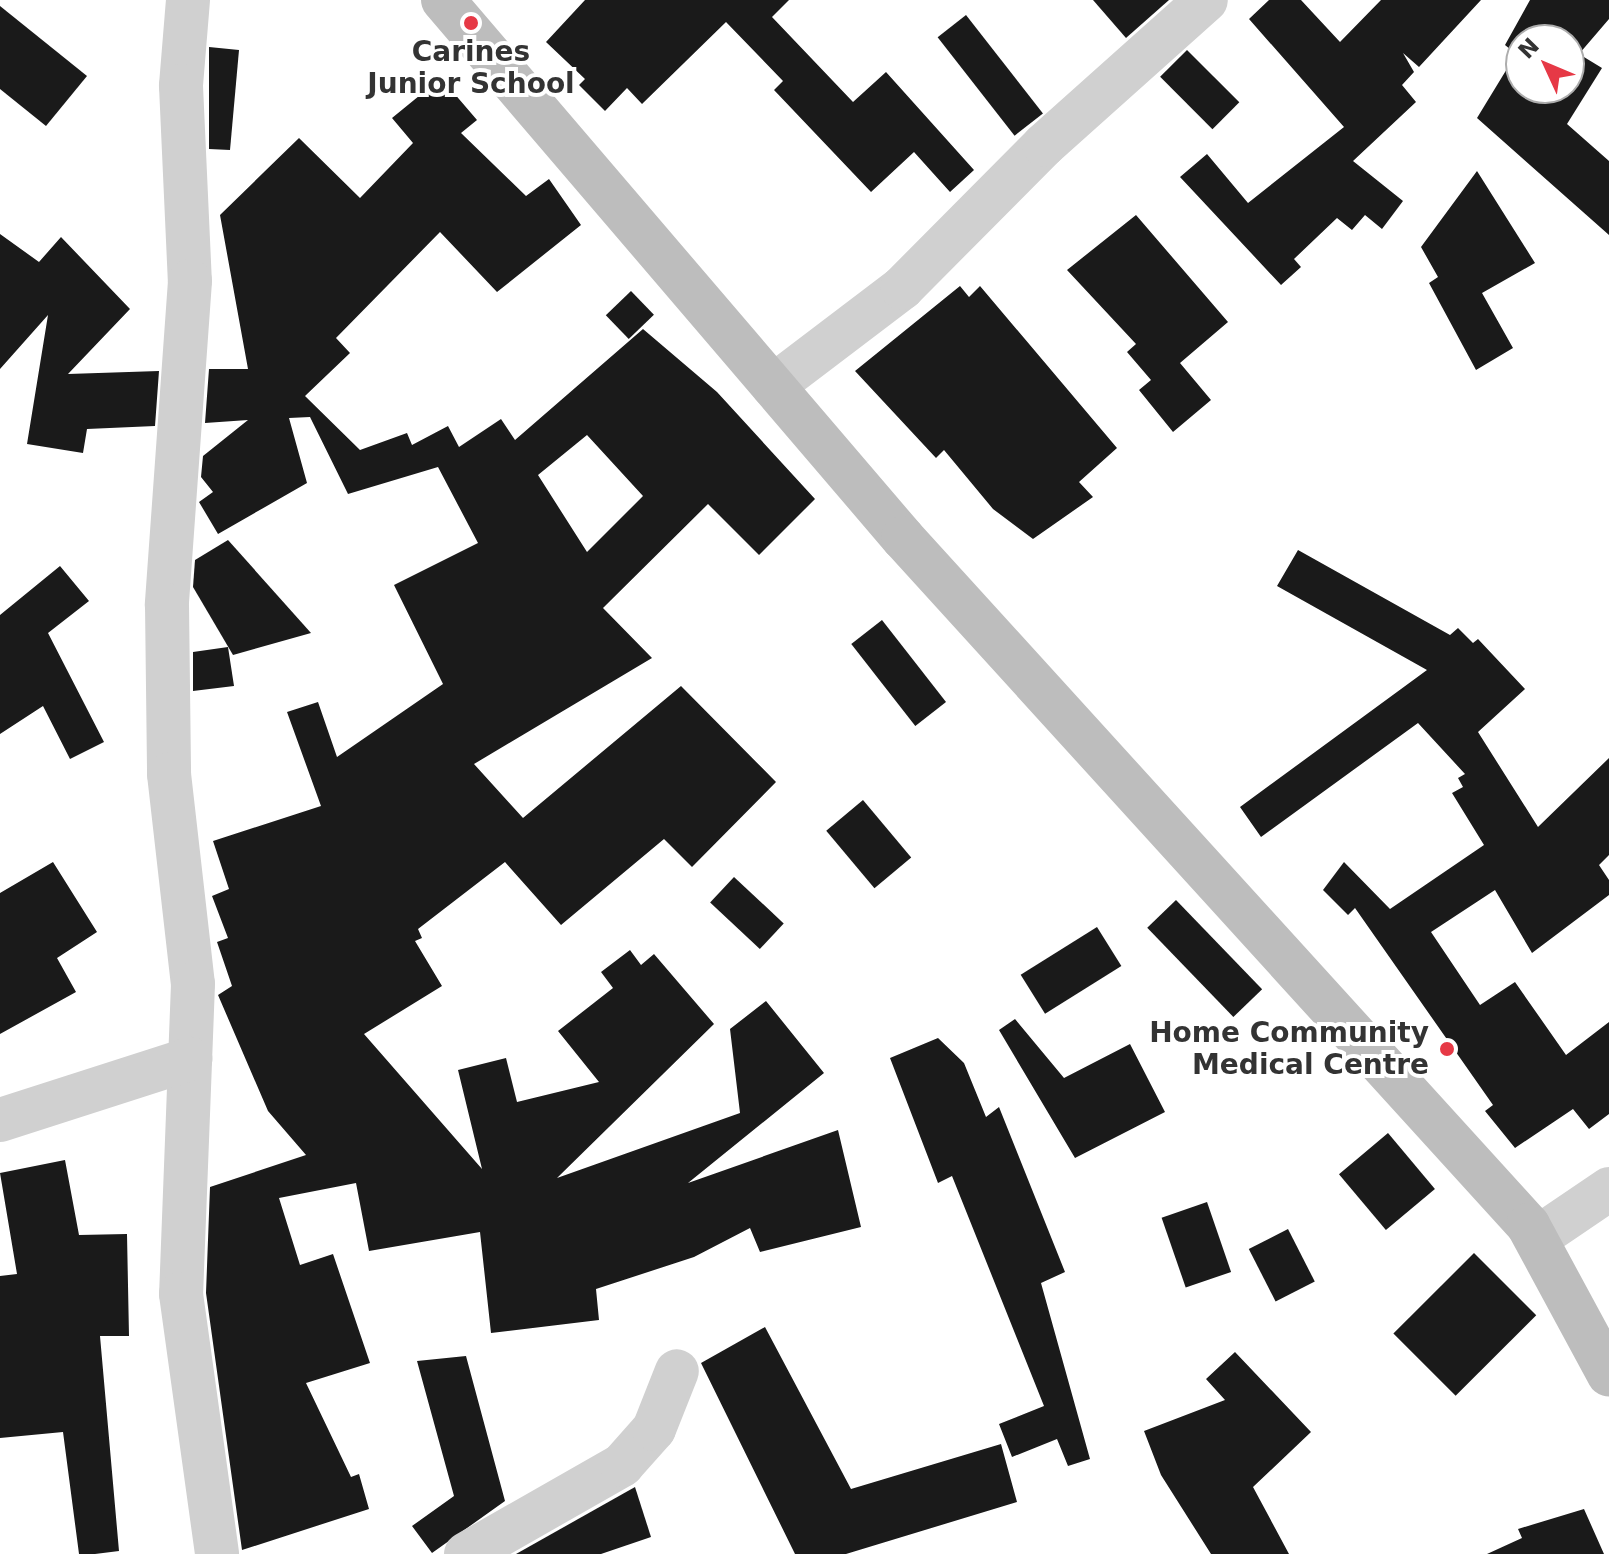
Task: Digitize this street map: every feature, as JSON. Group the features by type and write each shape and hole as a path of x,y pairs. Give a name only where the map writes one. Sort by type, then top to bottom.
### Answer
{"street":[{"path":"188,0 181,86 190,281 167,605 169,774 193,984 181,1294 217,1554"},
{"path":"443,0 773,386 1119,779 1537,1238 1609,1375"},
{"path":"773,386 902,288 1044,145 1206,0"},
{"path":"0,1120 190,1059"},
{"path":"1537,1238 1609,1189"},
{"path":"466,1554 622,1465 654,1429 677,1371"}],"building":[{"path":"585,0 789,0 772,17 853,102 886,72 974,170 950,192 914,152 871,192 774,90 783,81 726,22 642,104 627,88 605,111 579,85 585,79 546,42"},
{"path":"1093,0 1169,0 1126,38"},
{"path":"1269,0 1301,0 1340,42 1381,0 1481,0 1419,67 1403,53 1414,72 1402,85 1416,102 1353,161 1403,201 1382,229 1365,215 1352,230 1337,218 1294,259 1301,267 1281,285 1180,177 1207,154 1248,203 1344,127 1249,19"},
{"path":"1530,0 1609,0 1609,19 1585,47 1585,24 1517,24"},
{"path":"0,6 87,76 46,126 0,89"},
{"path":"966,15 1043,114 1015,136 938,37"},
{"path":"209,47 239,50 230,150 209,149"},
{"path":"1187,50 1239,102 1212,129 1160,77"},
{"path":"1585,58 1602,68 1585,95"},
{"path":"1505,72 1505,104 1580,104 1567,124 1609,161 1609,235 1477,118"},
{"path":"441,78 477,120 461,133 526,196 549,179 581,225 497,292 440,232 336,338 350,353 305,396 360,450 407,433 412,445 448,426 459,447 501,419 515,440 643,329 717,392 815,499 759,555 708,504 603,608 652,658 474,764 523,818 681,686 776,782 692,867 664,839 561,925 505,862 418,929 422,938 415,941 442,986 364,1034 482,1169 458,1070 506,1058 517,1102 599,1082 558,1031 613,988 601,972 630,950 641,965 654,954 714,1024 557,1178 740,1113 730,1029 766,1001 824,1073 688,1183 838,1130 861,1227 760,1252 750,1228 694,1257 596,1289 599,1320 491,1333 480,1232 369,1251 356,1183 279,1198 300,1265 333,1254 370,1363 306,1383 351,1477 359,1474 369,1509 242,1550 206,1293 210,1187 306,1155 268,1111 218,995 232,986 217,942 228,938 212,896 229,889 213,841 321,806 287,712 318,702 337,757 443,684 394,585 478,543 438,467 348,494 310,417 289,418 307,483 218,534 199,502 213,492 201,477 203,456 248,420 205,423 209,369 248,369 220,215 299,138 360,198 413,143 392,118","holes":["587,435 643,496 587,552 538,475"]},
{"path":"1477,171 1535,263 1482,293 1513,348 1476,370 1429,283 1438,277 1421,247"},
{"path":"1136,215 1228,322 1180,363 1211,400 1173,432 1139,390 1151,380 1127,352 1136,344 1067,270"},
{"path":"0,234 39,262 61,237 130,309 68,374 159,371 155,426 87,429 83,453 27,444 48,315 0,369"},
{"path":"960,286 969,297 980,286 1117,448 1079,482 1093,497 1033,539 993,509 944,450 936,458 855,371"},
{"path":"631,291 654,315 629,339 606,315"},
{"path":"228,540 311,633 233,655 193,587 195,560"},
{"path":"1298,550 1450,635 1458,628 1473,643 1478,639 1525,689 1478,732 1538,827 1609,758 1609,855 1599,865 1609,880 1609,895 1532,953 1495,890 1431,932 1480,1005 1515,982 1566,1055 1609,1022 1609,1114 1589,1129 1573,1109 1515,1148 1485,1111 1493,1105 1355,908 1348,915 1323,890 1344,862 1390,909 1484,845 1452,793 1463,787 1458,778 1465,774 1418,723 1261,837 1240,807 1427,670 1277,586"},
{"path":"60,566 89,601 48,633 104,742 70,759 43,706 0,734 0,615"},
{"path":"882,620 946,702 915,726 851,644"},
{"path":"228,647 234,686 193,691 193,652"},
{"path":"863,800 911,857 874,888 826,831"},
{"path":"53,862 97,932 57,958 76,992 0,1034 0,893"},
{"path":"734,877 784,923 760,949 710,903"},
{"path":"1176,900 1262,989 1233,1017 1147,928"},
{"path":"1097,927 1121,966 1045,1014 1021,975"},
{"path":"1015,1019 1064,1078 1130,1044 1165,1112 1075,1158 999,1030"},
{"path":"938,1038 964,1063 986,1117 999,1107 1065,1272 1041,1283 1090,1459 1068,1466 1057,1439 1012,1457 999,1424 1044,1406 952,1176 938,1183 890,1058"},
{"path":"1388,1133 1435,1189 1386,1230 1339,1174"},
{"path":"65,1160 79,1235 127,1234 129,1336 100,1336 119,1551 95,1554 79,1554 63,1432 0,1438 0,1276 17,1274 0,1173"},
{"path":"1207,1202 1231,1272 1186,1288 1162,1218"},
{"path":"1288,1229 1315,1282 1276,1302 1249,1249"},
{"path":"1474,1253 1536,1315 1456,1396 1393,1334"},
{"path":"765,1327 851,1489 1001,1444 1017,1502 846,1554 795,1554 701,1363"},
{"path":"1235,1352 1311,1432 1253,1487 1289,1554 1211,1554 1161,1475 1144,1431 1225,1400 1206,1379"},
{"path":"466,1356 505,1501 432,1553 412,1526 454,1496 417,1361"},
{"path":"635,1487 651,1537 601,1554 516,1554"},
{"path":"1584,1509 1604,1554 1487,1554 1522,1538 1518,1529"}],"place":[{"name":"Carines Junior School","path":"471,23"},
{"name":"Home Community Medical Centre","path":"1447,1049"}]}
